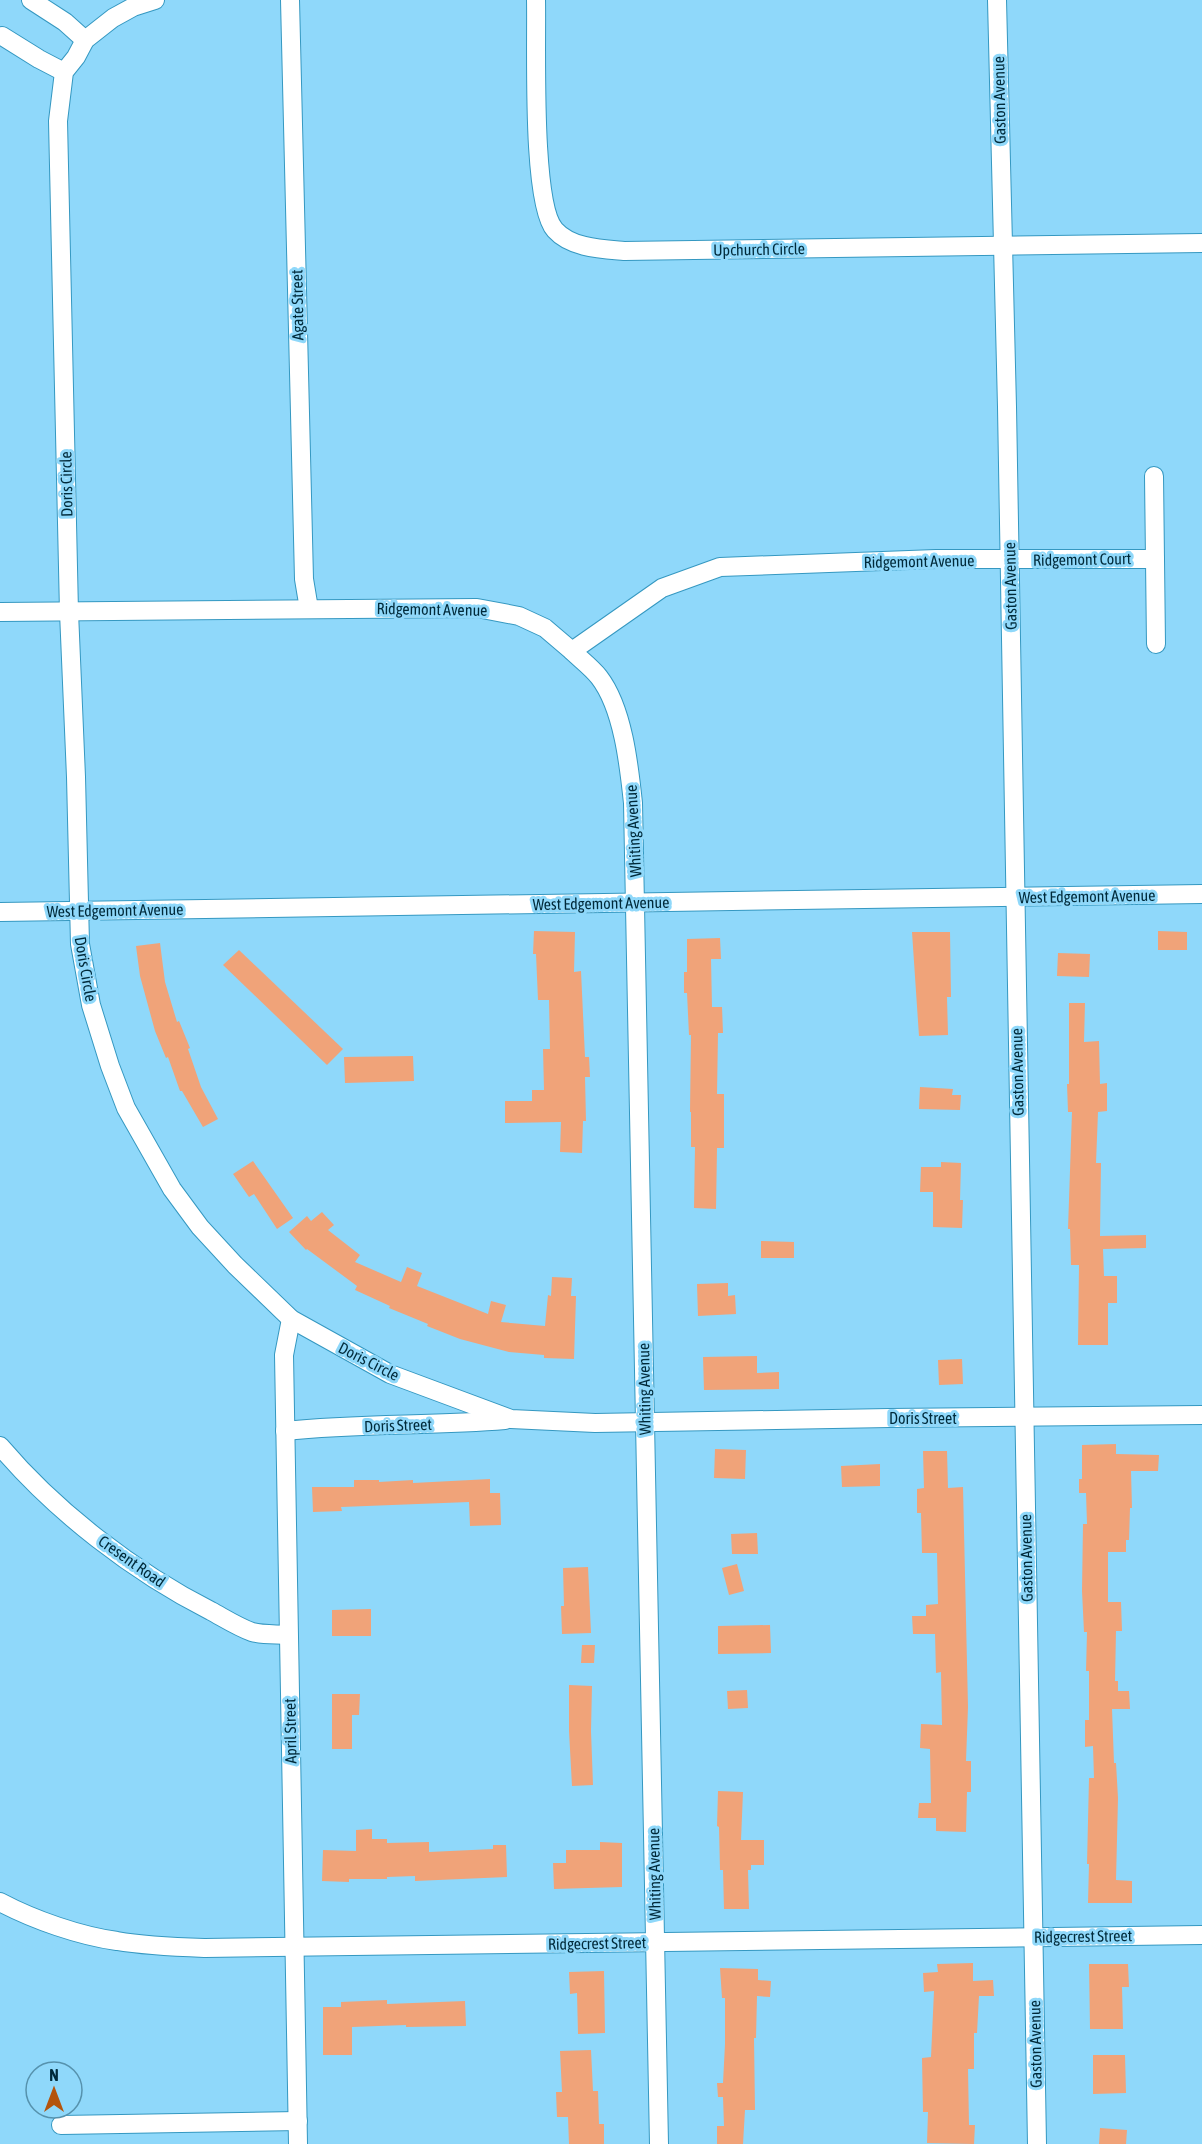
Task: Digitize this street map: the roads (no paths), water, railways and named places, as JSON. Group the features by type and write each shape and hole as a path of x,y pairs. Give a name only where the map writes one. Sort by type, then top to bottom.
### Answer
{"street":[{"path":"31,0 65,22 85,40"},
{"name":"Doris Circle","path":"155,0 112,18 85,40 76,57 64,72 58,105 69,612 81,959 91,1005 110,1066 140,1135 172,1189 200,1227 235,1265 291,1319 390,1374 511,1419 645,1423"},
{"name":"Agate Street","path":"290,0 304,579 309,609"},
{"name":"Upchurch Circle","path":"536,0 540,184 550,223 565,239 576,244 624,251 1202,243"},
{"name":"Gaston Avenue","path":"997,0 1037,2144"},
{"path":"2,36 64,72"},
{"path":"1154,476 1156,644"},
{"name":"Ridgemont Court","path":"1009,560 1155,558"},
{"name":"Ridgemont Avenue","path":"0,612 458,607 490,609 519,616 545,628 572,651 662,588 720,567 936,559 1009,560"},
{"name":"Whiting Avenue","path":"572,651 599,677 614,707 624,737 633,803 637,903 659,2144"},
{"name":"West Edgemont Avenue","path":"0,912 1202,894"},
{"name":"April Street","path":"291,1319 284,1355 298,2144"},
{"name":"Doris Street","path":"645,1423 1202,1415"},
{"name":"Doris Street","path":"285,1431 317,1427 410,1426 511,1419"},
{"name":"Cresent Road","path":"0,1446 72,1517 154,1578 196,1604 250,1631 288,1635"},
{"name":"Ridgecrest Street","path":"0,1902 28,1915 84,1934 114,1941 205,1948 1202,1935"},
{"path":"61,2125 298,2121"}]}
